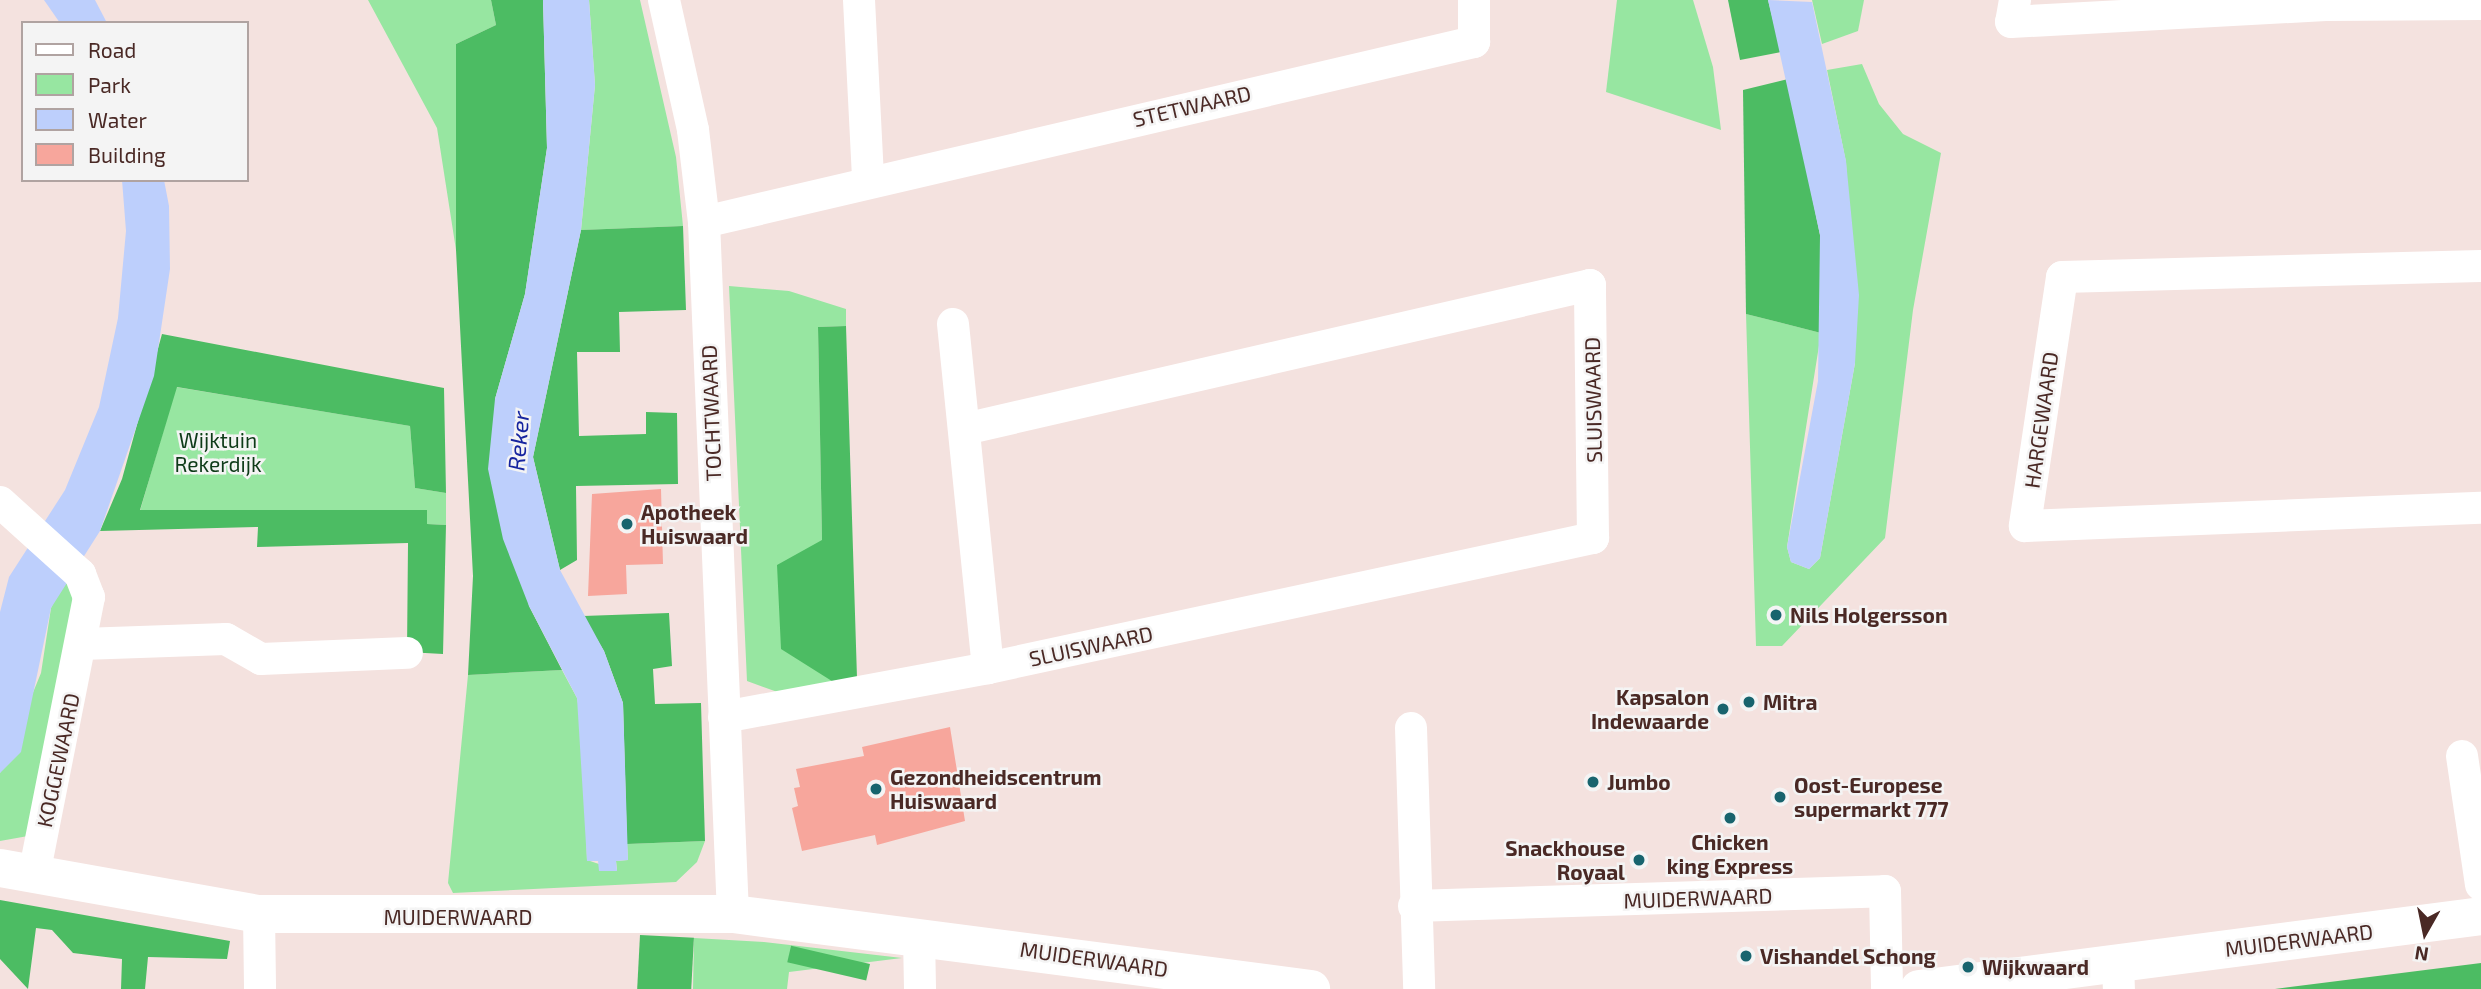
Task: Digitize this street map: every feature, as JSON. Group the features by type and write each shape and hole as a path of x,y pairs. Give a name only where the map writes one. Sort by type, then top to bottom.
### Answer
{"street":[{"name":"TOCHTWAARD","path":"664,0 693,130 704,222 733,914"},
{"path":"859,0 868,179"},
{"name":"STETWAARD","path":"704,222 868,179 1474,42 1474,0"},
{"path":"2015,0 2011,22 2326,5 2481,4"},
{"name":"HARGEWAARD","path":"2481,266 2062,277 2025,526 2481,508"},
{"name":"SLUISWAARD","path":"724,717 988,668 1592,538 1590,285 965,429"},
{"path":"953,324 988,668"},
{"name":"KOGGEWAARD","path":"0,502 80,574 89,597 82,644 17,871"},
{"path":"82,644 226,639 261,659 407,653"},
{"path":"1411,728 1414,906 1419,989"},
{"path":"2462,755 2481,885"},
{"name":"MUIDERWAARD","path":"17,871 260,914 733,914 919,936 1311,989"},
{"name":"MUIDERWAARD","path":"1414,906 1885,891 1887,989"},
{"path":"260,914 260,989"},
{"name":"MUIDERWAARD","path":"1919,989 2119,976 2481,916"},
{"path":"919,936 920,989"}],"green space":[{"path":"368,0 491,0 496,25 456,44 456,250 437,128"},
{"path":"491,0 543,0 547,148 525,294 495,399 529,606 562,670 468,675 473,576 456,250 456,44 496,25"},
{"path":"589,0 640,0 676,157 683,226 581,230 595,85"},
{"path":"1617,0 1693,0 1713,67 1721,130 1606,92"},
{"path":"1728,0 1768,0 1781,52 1740,60"},
{"path":"1812,0 1864,0 1858,31 1822,44"},
{"path":"1862,64 1879,104 1903,134 1941,153 1913,310 1885,538 1782,646 1756,646 1746,314 1821,333 1787,547 1791,562 1809,569 1820,558 1855,363 1846,162 1827,70"},
{"path":"1788,79 1820,235 1821,333 1746,314 1743,90"},
{"path":"683,226 686,310 619,312 620,352 577,352 579,436 646,434 646,412 677,413 678,484 576,486 577,560 560,570 533,457 581,230"},
{"path":"729,286 789,291 846,309 846,326 818,327 822,540 835,683 783,694 747,681"},
{"path":"846,326 857,678 835,683 781,649 777,565 822,540 818,327"},
{"path":"162,334 444,388 446,493 415,488 410,426 177,387 140,510 427,510 427,524 446,525 443,654 407,652 408,543 257,547 258,527 100,531 122,479"},
{"name":"Wijktuin Rekerdijk","path":"176,387 410,426 415,488 446,493 446,525 427,524 427,510 140,511"},
{"path":"64,580 75,590 28,836 0,841 0,773 41,673 51,608"},
{"path":"669,613 672,666 653,669 655,704 701,703 705,841 627,844 623,703 604,651 583,616"},
{"path":"562,670 577,698 583,729 587,860 617,870 616,861 628,860 627,844 705,841 697,862 676,882 453,893 448,883 468,675"},
{"path":"0,900 230,941 227,959 148,957 145,989 121,989 122,959 73,953 52,930 36,928 28,989 0,959"},
{"path":"640,935 694,938 691,989 637,989"},
{"path":"694,938 764,942 902,958 789,972 787,989 693,989"},
{"path":"791,946 870,964 866,981 787,962"},
{"path":"2481,963 2481,989 2275,989"}],"water":[{"path":"44,0 95,0 106,21 59,21"},
{"name":"Reker","path":"543,0 589,0 595,85 581,230 533,457 560,570 604,651 623,703 628,860 616,861 617,871 599,871 598,861 587,861 577,698 529,606 503,539 488,469 495,399 525,294 547,148"},
{"path":"1768,0 1812,2 1846,161 1859,295 1855,363 1820,558 1809,569 1791,562 1787,547 1818,381 1820,235"},
{"path":"122,182 164,182 169,206 170,269 154,376 100,531 51,608 21,752 0,773 0,612 9,577 65,490 99,407 118,318 126,231"}],"building":[{"name":"Apotheek Huiswaard","path":"661,489 663,564 626,565 627,594 588,596 592,494"},
{"name":"Gezondheidscentrum Huiswaard","path":"950,727 965,821 877,845 875,835 802,851 792,808 798,806 794,788 800,787 796,769 864,756 862,747"}],"place":[{"name":"Apotheek Huiswaard","path":"627,524"},
{"name":"Nils Holgersson","path":"1776,615"},
{"name":"Mitra","path":"1749,702"},
{"name":"Kapsalon Indewaarde","path":"1723,709"},
{"name":"Jumbo","path":"1593,782"},
{"name":"Gezondheidscentrum Huiswaard","path":"876,789"},
{"name":"Oost-Europese supermarkt 777","path":"1780,797"},
{"name":"Chicken king Express","path":"1730,818"},
{"name":"Snackhouse Royaal","path":"1639,860"},
{"name":"Vishandel Schong","path":"1746,956"},
{"name":"Wijkwaard","path":"1968,967"}]}
